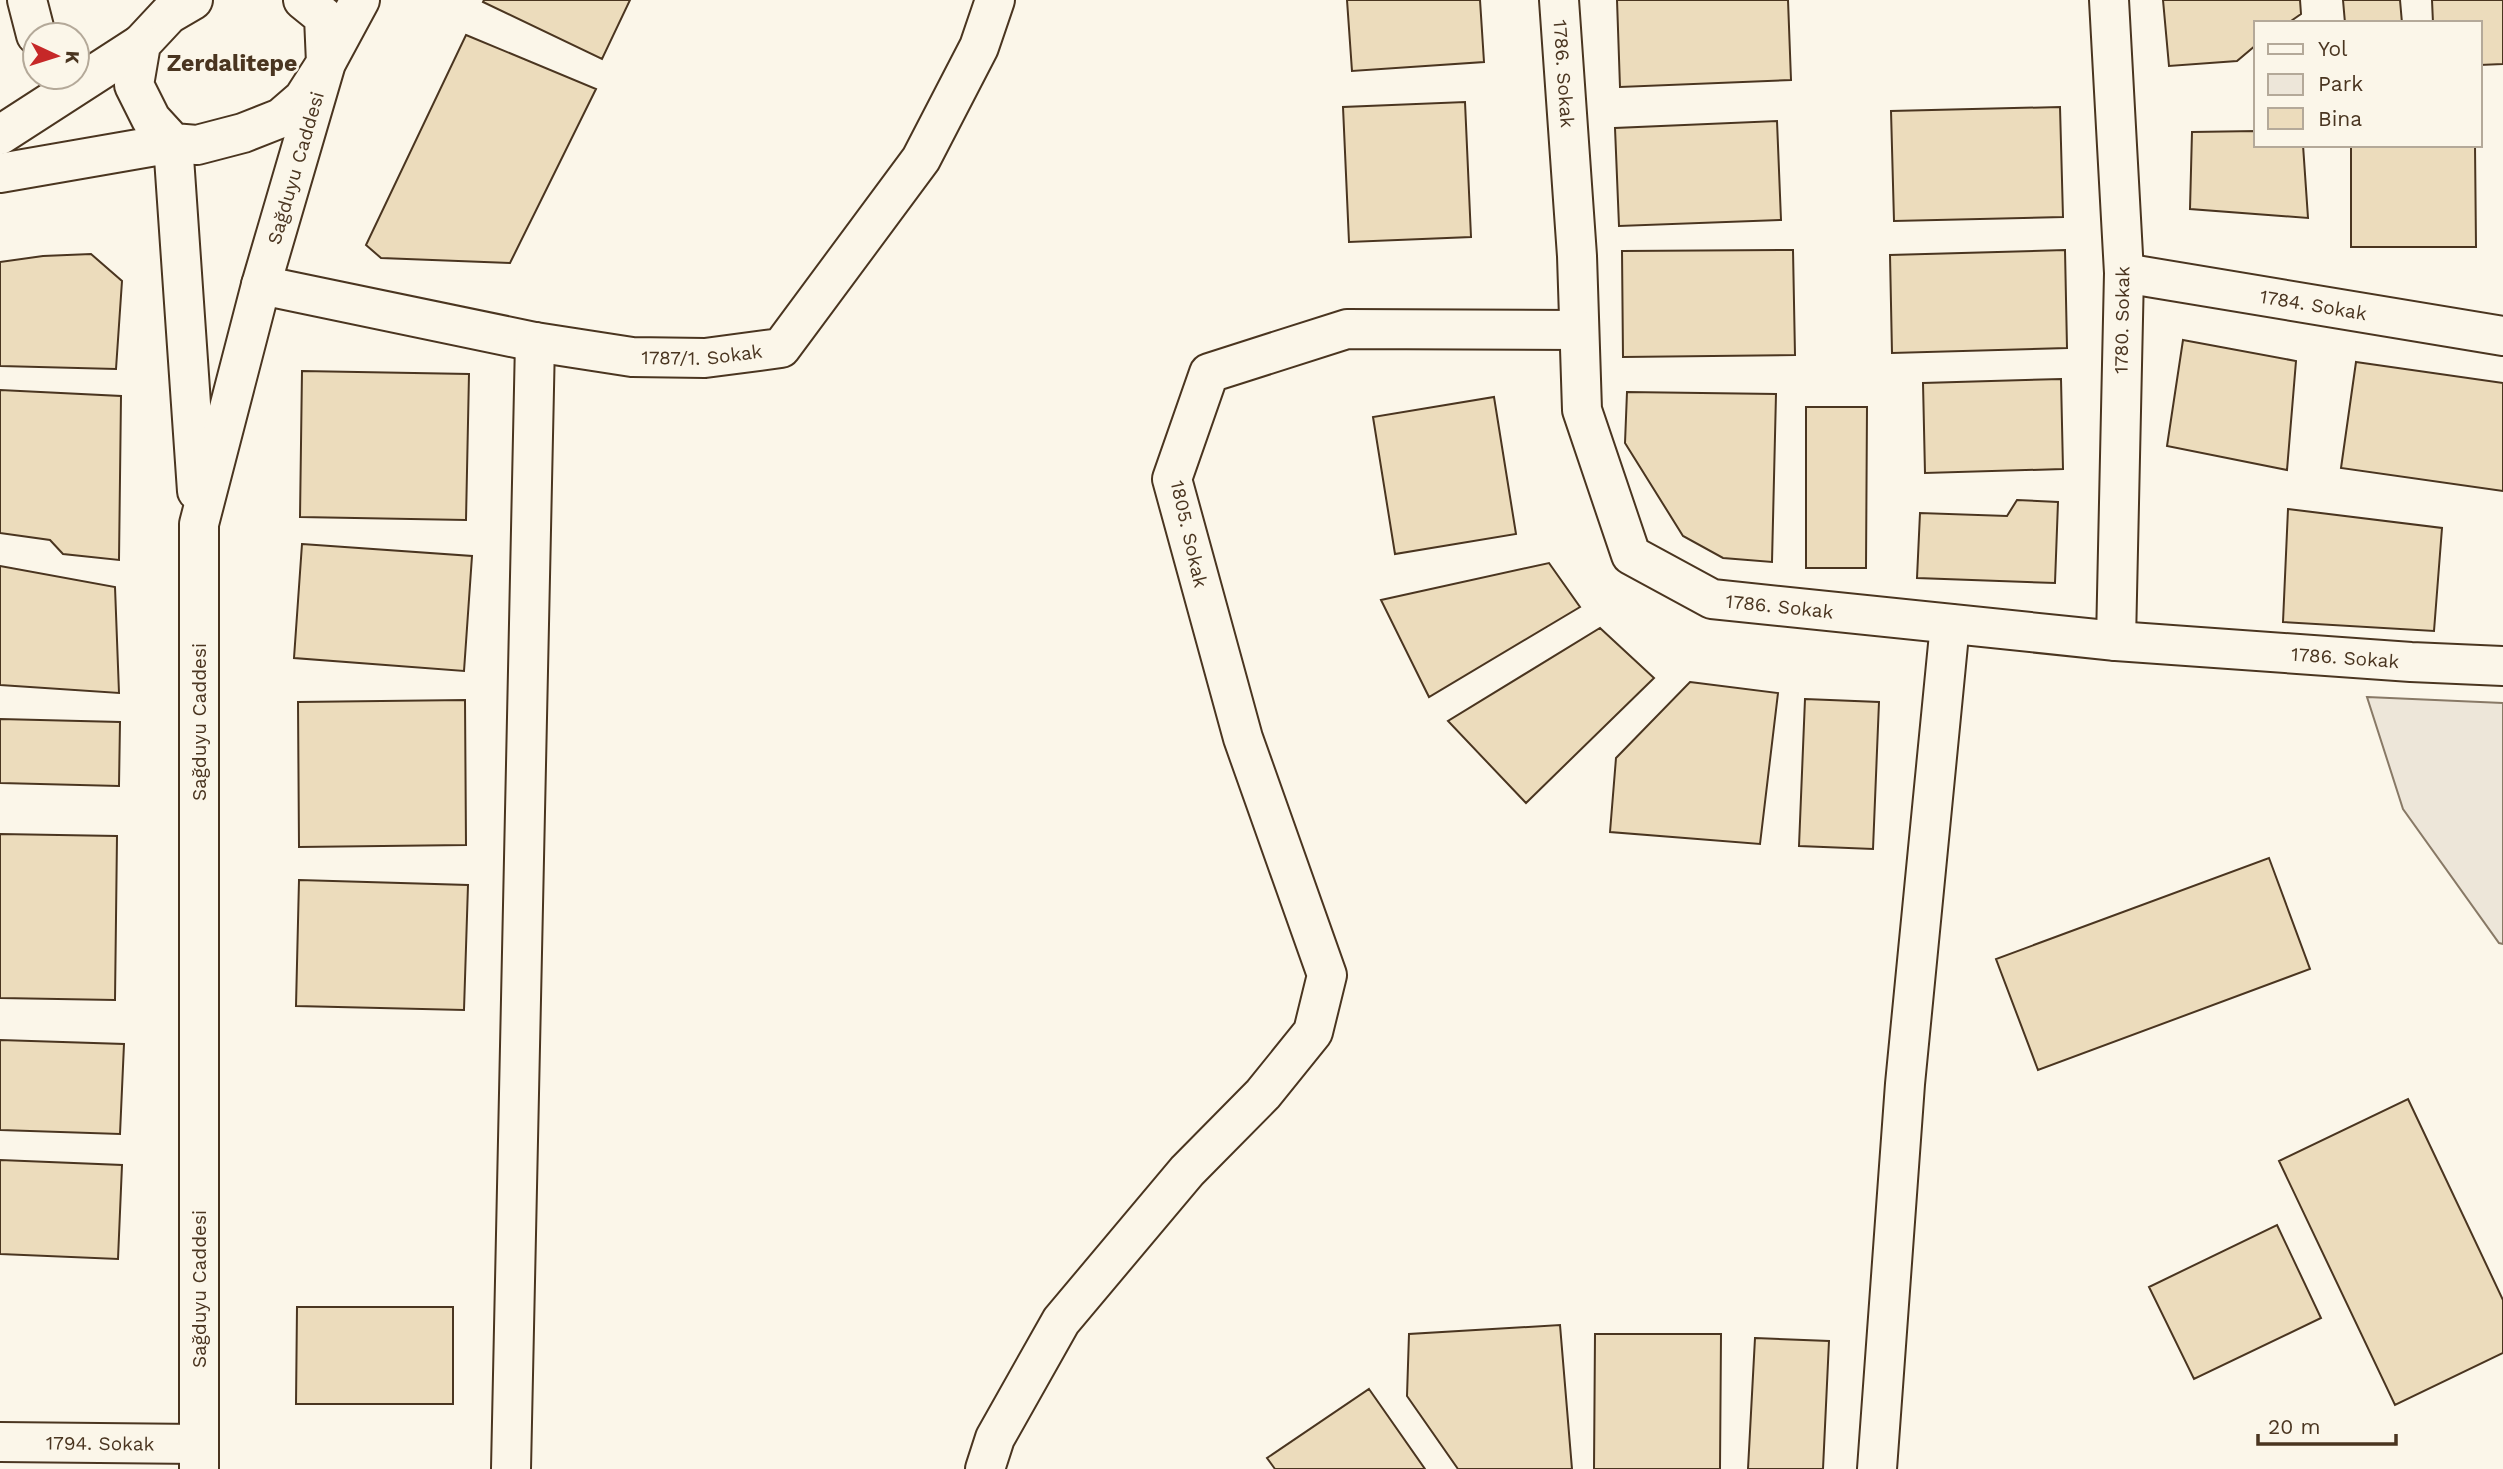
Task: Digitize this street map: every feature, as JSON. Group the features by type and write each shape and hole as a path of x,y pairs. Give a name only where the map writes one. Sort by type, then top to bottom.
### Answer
{"street":[{"path":"27,0 32,21"},
{"path":"91,69 141,44 169,14 193,0"},
{"path":"0,173 173,143 197,145 243,133 281,118 303,99 326,63 324,17 303,0"},
{"name":"Sağduyu Caddesi","path":"199,1456 199,524 261,285 326,63 360,0"},
{"name":"1787/1. Sokak","path":"261,285 535,342 632,357 705,358 781,348 921,159 979,47 995,0"},
{"name":"1786. Sokak","path":"1559,0 1577,256 1581,410 1631,555 1712,599 2116,641 2503,666"},
{"name":"1780. Sokak","path":"2109,0 2124,273 2116,641"},
{"path":"141,44 134,85 151,120 173,143 199,524"},
{"path":"0,135 49,91"},
{"name":"1784. Sokak","path":"2124,273 2503,336"},
{"name":"1805. Sokak","path":"985,1469 995,1438 1061,1321 1187,1171 1263,1094 1313,1032 1328,975 1242,738 1172,479 1209,373 1346,329 1579,330"},
{"path":"511,1469 535,342"},
{"path":"1877,1469 1905,1084 1950,624"},
{"name":"1794. Sokak","path":"0,1442 199,1456"}],"green space":[{"path":"2367,697 2503,703 2503,944 2499,943 2403,809"}],"building":[{"path":"630,0 602,59 483,2"},
{"path":"1347,0 1480,0 1484,62 1352,71"},
{"path":"1617,0 1788,0 1791,80 1620,87"},
{"path":"2163,0 2300,0 2301,14 2291,21 2254,21 2254,47 2237,61 2169,66"},
{"path":"2343,0 2400,0 2402,21 2345,21"},
{"path":"2432,0 2503,0 2503,64 2482,65 2482,21 2433,21"},
{"path":"466,35 596,89 510,263 381,258 366,245"},
{"path":"1465,102 1471,237 1349,242 1343,107"},
{"path":"2060,107 2063,217 1894,221 1891,111"},
{"path":"1777,121 1781,220 1619,226 1615,128"},
{"path":"2254,131 2254,147 2303,147 2308,218 2190,209 2192,132"},
{"path":"2351,147 2475,147 2476,247 2351,247"},
{"path":"1793,250 1795,355 1623,357 1622,251"},
{"path":"2065,250 2067,348 1892,353 1890,255"},
{"path":"91,254 122,281 116,369 0,366 0,262 43,256"},
{"path":"2183,340 2296,361 2287,470 2167,446"},
{"path":"2356,362 2503,383 2503,491 2341,468"},
{"path":"302,371 469,374 466,520 300,517"},
{"path":"2061,379 2063,469 1925,473 1923,383"},
{"path":"0,390 121,396 119,560 63,554 50,540 0,533"},
{"path":"1627,392 1776,394 1772,562 1723,558 1683,536 1625,443"},
{"path":"1494,397 1516,534 1395,554 1373,417"},
{"path":"1806,407 1867,407 1866,568 1806,568"},
{"path":"2017,500 2058,502 2055,583 1917,578 1920,513 2007,516"},
{"path":"2288,509 2442,528 2434,631 2283,622"},
{"path":"302,544 472,556 464,671 294,658"},
{"path":"1549,563 1580,607 1429,697 1381,600"},
{"path":"0,566 115,587 119,693 0,685"},
{"path":"1600,628 1654,678 1526,803 1448,721"},
{"path":"1690,682 1778,693 1760,844 1610,832 1616,758"},
{"path":"1805,699 1879,702 1873,849 1799,846"},
{"path":"465,700 466,845 299,847 298,702"},
{"path":"0,719 120,722 119,786 0,783"},
{"path":"0,834 117,836 115,1000 0,998"},
{"path":"2269,858 2310,969 2038,1070 1996,959"},
{"path":"299,880 468,885 464,1010 296,1006"},
{"path":"0,1040 124,1044 120,1134 0,1130"},
{"path":"2408,1099 2503,1300 2503,1353 2395,1405 2279,1161"},
{"path":"0,1160 122,1165 118,1259 0,1254"},
{"path":"2277,1225 2321,1318 2194,1379 2149,1287"},
{"path":"297,1307 453,1307 453,1404 296,1404"},
{"path":"1560,1325 1572,1469 1458,1469 1407,1396 1409,1334"},
{"path":"1595,1334 1721,1334 1720,1469 1594,1469"},
{"path":"1755,1338 1829,1341 1823,1469 1748,1469"},
{"path":"1369,1389 1425,1469 1275,1469 1267,1458"}],"district":[{"name":"Zerdalitepe","path":"232,63"}]}
